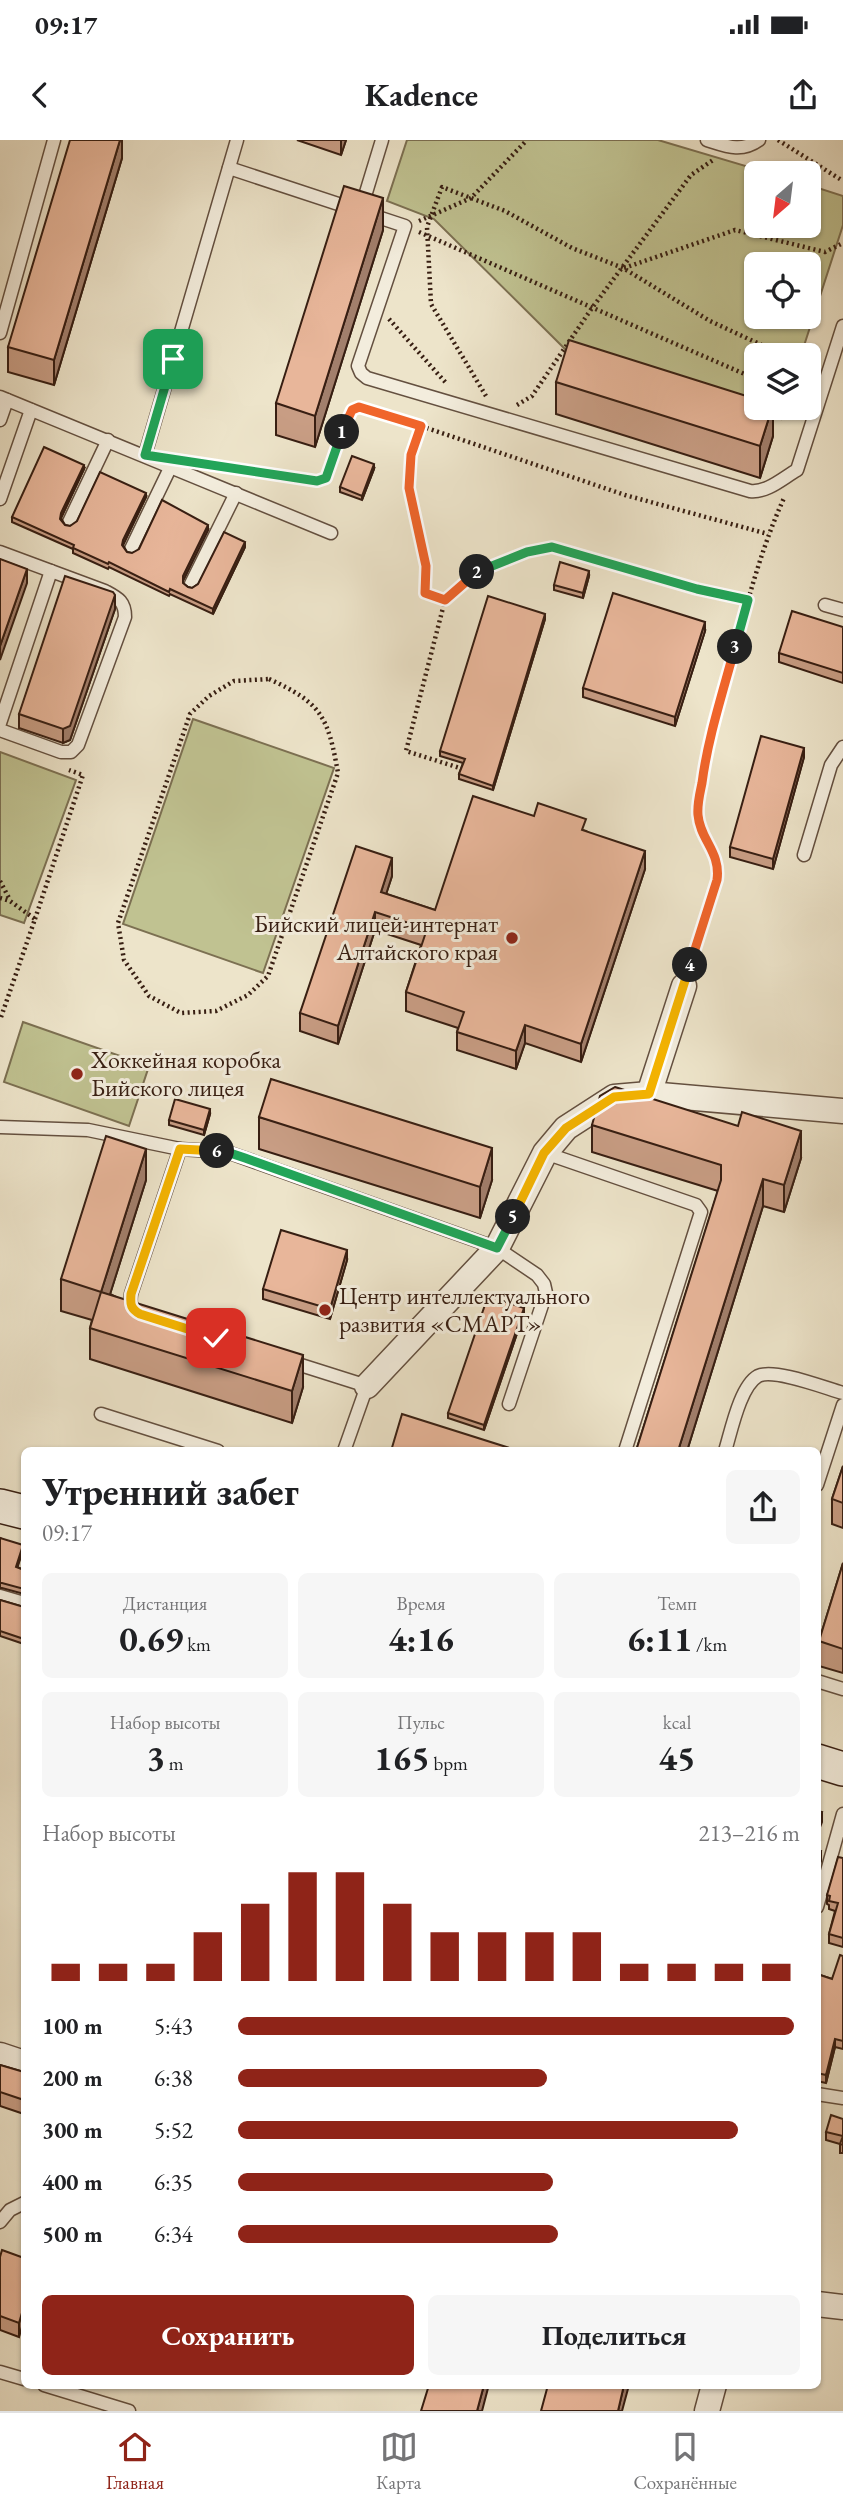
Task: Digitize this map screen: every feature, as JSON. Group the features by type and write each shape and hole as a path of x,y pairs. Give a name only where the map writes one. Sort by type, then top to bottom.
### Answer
{"street":[{"path":"649,1094 684,986"},
{"path":"367,1385 497,1248 544,1153 566,1128 614,1097 649,1094 843,1111"},
{"path":"0,1506 21,1511"},
{"path":"821,1762 843,1769"},
{"path":"0,2055 21,2062"},
{"path":"821,2304 843,2306"},
{"path":"707,2411 713,2389"}],"lane":[{"path":"0,333 54,140"},
{"path":"145,455 237,140"},
{"path":"360,213 382,140"},
{"path":"708,140 732,148 752,145 759,140"},
{"path":"229,168 405,226 358,366 367,378 750,491 758,492 797,470 843,326"},
{"path":"0,420 3,399 331,533"},
{"path":"0,499 31,410"},
{"path":"69,522 108,440"},
{"path":"131,549 171,466"},
{"path":"191,583 236,493"},
{"path":"0,552 121,599 125,608 125,617 78,745 71,752 61,752 0,730"},
{"path":"0,723 51,571"},
{"path":"825,606 843,610"},
{"path":"804,855 831,765 843,747"},
{"path":"0,1127 88,1130 180,1149 227,1152 497,1248 537,1275 544,1284 546,1293 509,1405"},
{"path":"154,1318 133,1310 130,1303 131,1294 180,1149"},
{"path":"544,1153 696,1205 701,1212 626,1447"},
{"path":"274,1356 367,1385 345,1447"},
{"path":"726,1447 742,1397 758,1377 771,1373 843,1393"},
{"path":"821,1473 843,1405"},
{"path":"101,1413 206,1447"},
{"path":"0,1596 21,1602"},
{"path":"821,1682 843,1689"},
{"path":"821,1893 843,1814"},
{"path":"821,2095 843,2098"},
{"path":"0,2222 10,2210 21,2204"},
{"path":"0,2372 21,2378"},
{"path":"57,2389 129,2411"}],"path":[{"path":"405,226 471,198 527,140"},
{"path":"778,140 843,181"},
{"path":"732,148 691,174 623,268 592,308 532,396 499,418 431,304 427,227 442,187 505,211 572,248 623,268 710,321 757,343"},
{"path":"405,226 744,374"},
{"path":"623,268 735,230 825,253 843,243"},
{"path":"378,308 470,410"},
{"path":"211,465 317,481 326,478 347,417 352,410 359,407 625,495 768,534"},
{"path":"421,426 411,455 409,488 426,566 425,593 445,600"},
{"path":"684,986 719,868 716,856 703,832 698,812 706,752 768,534 797,470"},
{"path":"463,769 406,751 445,600 477,572 527,552 552,547 697,589 748,600"},
{"path":"269,679 296,691 318,709 332,740 338,773 268,976 248,995 216,1011 181,1013 149,996 124,960 118,923 190,714 209,696 234,681 269,679"},
{"path":"0,1020 83,775 60,766"},
{"path":"0,881 10,901"},
{"path":"0,898 10,901 35,919"}],"green space":[{"path":"407,140 658,140 744,166 744,238 821,238 821,189 843,196 843,225 821,293 821,252 744,252 744,329 809,329 805,343 744,343 744,407 569,353 434,219 387,201"},
{"path":"193,719 334,768 263,973 123,924"},
{"path":"0,752 76,780 24,923 0,915"},
{"name":"Хоккейная коробка Бийского лицея","path":"23,1022 149,1066 129,1126 4,1082"}],"building":[{"path":"70,140 120,140 54,360 8,347"},
{"path":"344,186 383,198 315,416 276,403"},
{"path":"569,340 744,395 744,420 768,420 760,446 556,382"},
{"path":"44,447 84,465 61,513 60,519 65,525 70,526 77,521 100,472 146,493 123,540 122,545 127,552 132,553 139,549 162,500 208,525 183,576 183,583 188,587 192,588 198,584 224,532 245,542 213,609 170,589 169,592 12,517"},
{"path":"352,456 374,464 362,496 340,487"},
{"path":"0,559 27,569 0,646"},
{"path":"560,562 589,571 583,593 554,585"},
{"path":"65,576 115,595 70,726 63,729 19,714"},
{"path":"613,593 705,622 675,717 583,688"},
{"path":"488,596 545,614 493,786 459,774 465,759 440,751"},
{"path":"792,611 843,627 843,673 779,653"},
{"path":"761,736 804,748 773,859 730,847"},
{"name":"Бийский лицей-интернат Алтайского края","path":"473,796 534,816 538,803 586,819 582,830 645,851 581,1044 525,1025 516,1051 457,1032 464,1012 406,992 427,929 375,912 338,1026 300,1013 356,846 392,858 381,892 435,910"},
{"path":"271,1079 492,1148 480,1187 259,1117"},
{"path":"615,1087 738,1126 742,1112 801,1131 784,1185 763,1179 679,1447 637,1447 721,1180 721,1165 592,1125 600,1096"},
{"path":"175,1099 210,1109 204,1130 169,1120"},
{"path":"106,1136 146,1149 101,1292 61,1279"},
{"path":"281,1230 347,1250 330,1309 263,1289"},
{"path":"101,1292 303,1355 292,1391 90,1328"},
{"path":"488,1296 524,1308 484,1425 448,1413"},
{"path":"402,1414 506,1447 392,1447"},
{"path":"843,1466 843,1503 832,1499"},
{"path":"0,1538 21,1544 16,1567 21,1569 21,1588 0,1583"},
{"path":"843,1563 843,1649 821,1642"},
{"path":"0,1600 21,1606 21,1638 0,1631"},
{"path":"838,1857 843,1858 843,1938 829,1934 838,1903 829,1901 830,1896 827,1895"},
{"path":"840,1955 843,1956 843,2041 835,2039 826,2075 821,2074 821,1975 832,1979"},
{"path":"0,2065 21,2071 21,2099 0,2092"},
{"path":"831,2115 843,2119 843,2136 826,2132"},
{"path":"2,2250 21,2257 19,2323 0,2316"},
{"path":"428,2389 483,2389 477,2411 421,2411"},
{"path":"547,2389 623,2389 618,2411 541,2411"}],"place":[{"name":"Бийский лицей-интернат Алтайского края","path":"512,938"},
{"name":"Хоккейная коробка Бийского лицея","path":"77,1074"},
{"name":"Центр интеллектуального развития «СМАРТ»","path":"325,1310"}],"route":[{"path":"173,359 145,455 317,481 326,478 347,417 352,410 359,407 421,426 411,455 409,488 426,566 425,593 445,600 477,572 527,552 552,547 697,589 748,600 706,752 698,812 699,823 716,856 719,868 717,880 649,1094 614,1097 566,1128 544,1153 497,1248 227,1152 180,1149 130,1303 133,1310 140,1314 216,1338"}]}
